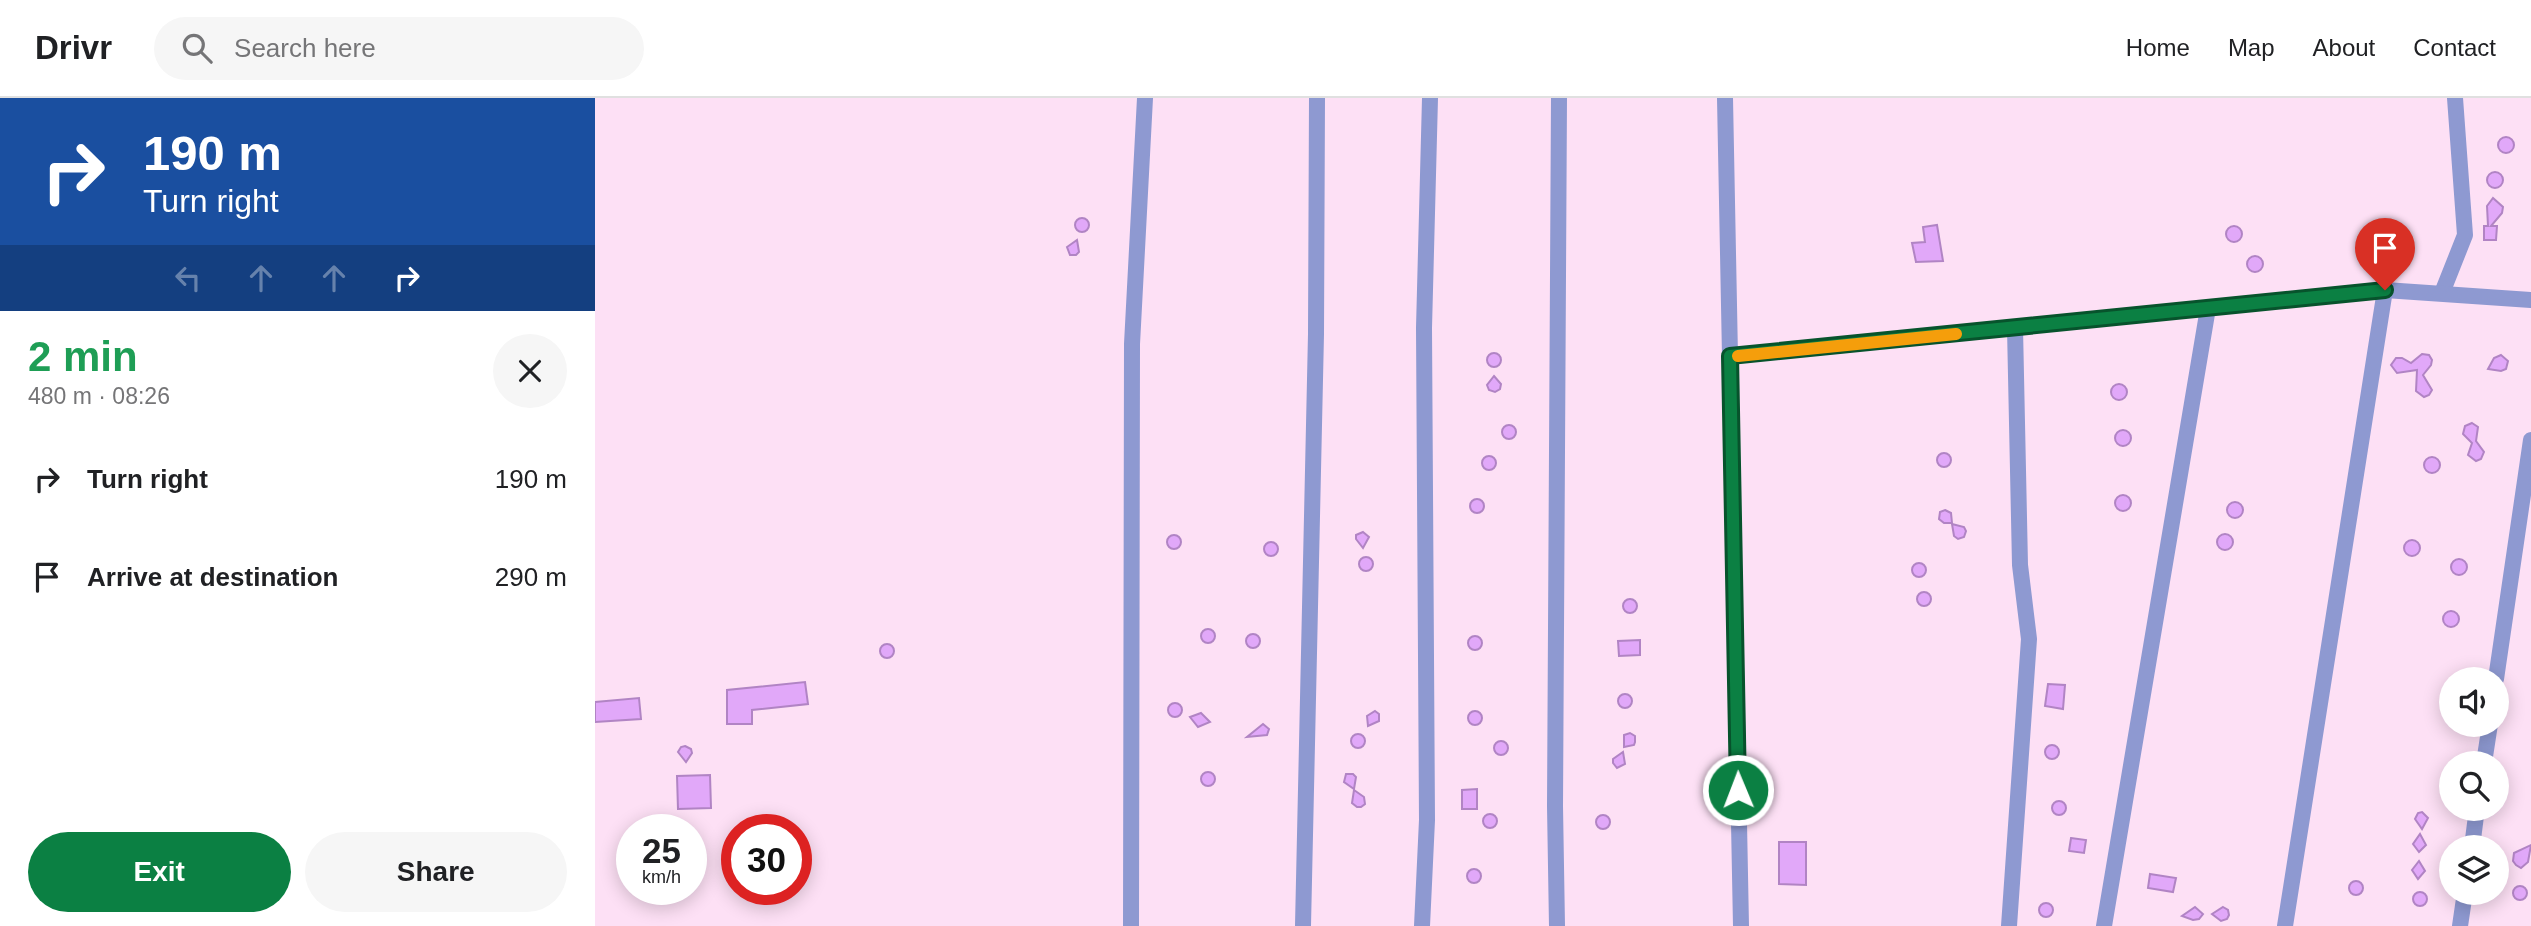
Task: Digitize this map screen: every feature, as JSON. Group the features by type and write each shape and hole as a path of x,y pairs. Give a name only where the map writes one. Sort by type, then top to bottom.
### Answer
{"street":[{"path":"1131,926 1132,344 1145,98"},
{"path":"1303,926 1316,348 1317,98"},
{"path":"1422,926 1427,820 1424,328 1430,98"},
{"path":"1557,926 1555,806 1559,98"},
{"path":"1725,98 1741,926"},
{"path":"2442,293 2465,235 2455,98"},
{"path":"1730,356 2385,290 2531,299"},
{"path":"2285,926 2385,290"},
{"path":"2105,926 2208,308"},
{"path":"2009,926 2029,639 2020,565 2015,328"},
{"path":"2498,667 2531,440"},
{"path":"2460,926 2463,905"}],"building":[{"path":"2503,137 2509,137 2514,145 2512,151 2503,153 2498,148 2498,142"},
{"path":"2492,172 2498,172 2503,180 2501,186 2492,188 2487,183 2487,177"},
{"path":"2493,198 2503,207 2502,213 2491,226 2497,226 2496,240 2484,240 2484,226 2488,226 2487,206"},
{"path":"1082,218 1087,220 1087,230 1082,232 1077,230 1075,225 1077,220"},
{"path":"1937,225 1943,261 1916,262 1912,243 1925,242 1923,227"},
{"path":"2234,226 2240,228 2240,240 2234,242 2228,240 2226,234 2228,228"},
{"path":"1077,240 1079,252 1070,255 1067,247"},
{"path":"2255,256 2261,258 2261,270 2255,272 2249,270 2247,264 2249,258"},
{"path":"1494,353 1499,355 1499,365 1494,367 1489,365 1487,360 1489,355"},
{"path":"2422,354 2429,355 2432,360 2423,375 2432,390 2424,397 2416,391 2417,370 2397,373 2391,365 2396,358 2411,363"},
{"path":"2501,355 2508,361 2506,369 2488,369 2494,358"},
{"path":"1494,376 1501,384 1500,389 1495,392 1489,390 1487,385"},
{"path":"2119,384 2125,386 2125,398 2119,400 2113,398 2111,392 2113,386"},
{"path":"2472,423 2478,427 2476,441 2484,452 2481,459 2476,461 2468,455 2472,443 2463,434 2465,426"},
{"path":"1509,425 1514,427 1514,437 1509,439 1504,437 1502,432 1504,427"},
{"path":"2123,430 2129,432 2129,444 2123,446 2117,444 2115,438 2117,432"},
{"path":"1944,453 1949,455 1949,465 1944,467 1939,465 1937,460 1939,455"},
{"path":"1489,456 1494,458 1494,468 1489,470 1484,468 1482,463 1484,458"},
{"path":"2432,457 2438,459 2438,471 2432,473 2426,471 2424,465 2426,459"},
{"path":"2123,495 2129,497 2129,509 2123,511 2117,509 2115,503 2117,497"},
{"path":"1477,499 1482,501 1482,511 1477,513 1472,511 1470,506 1472,501"},
{"path":"2232,502 2238,502 2243,510 2241,516 2232,518 2227,513 2227,507"},
{"path":"1945,510 1951,513 1952,523 1944,523 1939,519 1940,512"},
{"path":"1952,524 1964,527 1964,537 1958,539 1954,536"},
{"path":"1363,532 1369,537 1363,548 1356,535"},
{"path":"2222,534 2228,534 2233,542 2231,548 2222,550 2217,545 2217,539"},
{"path":"1174,535 1179,537 1179,547 1174,549 1169,547 1167,542 1169,537"},
{"path":"2412,540 2418,542 2418,554 2412,556 2406,554 2404,548 2406,542"},
{"path":"1271,542 1276,544 1276,554 1271,556 1266,554 1264,549 1266,544"},
{"path":"1366,557 1371,559 1371,569 1366,571 1361,569 1359,564 1361,559"},
{"path":"2459,559 2465,561 2465,573 2459,575 2453,573 2451,567 2453,561"},
{"path":"1919,563 1924,565 1924,575 1919,577 1914,575 1912,570 1914,565"},
{"path":"1924,592 1929,594 1929,604 1924,606 1919,604 1917,599 1919,594"},
{"path":"1630,599 1635,601 1635,611 1630,613 1625,611 1623,606 1625,601"},
{"path":"2451,611 2457,613 2457,625 2451,627 2445,625 2443,619 2445,613"},
{"path":"1208,629 1213,631 1213,641 1208,643 1203,641 1201,636 1203,631"},
{"path":"1253,634 1258,636 1258,646 1253,648 1248,646 1246,641 1248,636"},
{"path":"1475,636 1480,638 1480,648 1475,650 1470,648 1468,643 1470,638"},
{"path":"1640,640 1640,655 1619,656 1618,641"},
{"path":"887,644 892,646 892,656 887,658 882,656 880,651 882,646"},
{"path":"805,682 808,704 752,710 752,724 727,724 727,690"},
{"path":"2048,684 2065,685 2063,709 2045,706"},
{"path":"1625,694 1630,696 1630,706 1625,708 1620,706 1618,701 1620,696"},
{"path":"639,698 641,719 595,722 595,702"},
{"path":"1175,703 1180,705 1180,715 1175,717 1170,715 1168,710 1170,705"},
{"path":"1375,711 1379,714 1379,721 1368,726 1367,716"},
{"path":"1475,711 1480,713 1480,723 1475,725 1470,723 1468,718 1470,713"},
{"path":"1201,713 1210,722 1198,727 1190,717"},
{"path":"1263,724 1269,729 1267,735 1247,737"},
{"path":"1630,733 1635,736 1634,745 1624,747 1624,735"},
{"path":"1358,734 1363,736 1363,746 1358,748 1353,746 1351,741 1353,736"},
{"path":"1501,741 1506,743 1506,753 1501,755 1496,753 1494,748 1496,743"},
{"path":"2052,745 2057,747 2057,757 2052,759 2047,757 2045,752 2047,747"},
{"path":"685,746 691,749 692,753 686,762 678,752"},
{"path":"1623,752 1625,764 1617,768 1613,759"},
{"path":"1208,772 1213,774 1213,784 1208,786 1203,784 1201,779 1203,774"},
{"path":"1346,774 1356,777 1354,789 1344,782"},
{"path":"710,775 711,808 678,809 677,776"},
{"path":"1477,789 1477,809 1462,809 1462,790"},
{"path":"1354,790 1364,797 1365,804 1361,807 1352,803"},
{"path":"2059,801 2064,803 2064,813 2059,815 2054,813 2052,808 2054,803"},
{"path":"2422,812 2428,818 2422,829 2415,819 2418,813"},
{"path":"1490,814 1495,816 1495,826 1490,828 1485,826 1483,821 1485,816"},
{"path":"1603,815 1608,817 1608,827 1603,829 1598,827 1596,822 1598,817"},
{"path":"2420,834 2426,845 2419,852 2413,844"},
{"path":"2071,838 2086,840 2084,853 2069,851"},
{"path":"1779,842 1806,842 1806,885 1779,884"},
{"path":"2531,845 2528,862 2521,868 2513,861 2514,853"},
{"path":"2419,861 2425,871 2418,879 2412,870"},
{"path":"1474,869 1479,871 1479,881 1474,883 1469,881 1467,876 1469,871"},
{"path":"2150,874 2176,878 2173,892 2148,888"},
{"path":"2356,881 2361,883 2361,893 2356,895 2351,893 2349,888 2351,883"},
{"path":"2520,886 2525,888 2525,898 2520,900 2515,898 2513,893 2515,888"},
{"path":"2420,892 2425,894 2425,904 2420,906 2415,904 2413,899 2415,894"},
{"path":"2046,903 2051,905 2051,915 2046,917 2041,915 2039,910 2041,905"},
{"path":"2195,907 2203,914 2199,919 2182,916"},
{"path":"2223,907 2228,910 2229,915 2221,921 2212,914"}],"slow traffic":[{"path":"1738,356 1956,334"}],"route":[{"path":"1738,790 1730,356 2385,290"}]}
